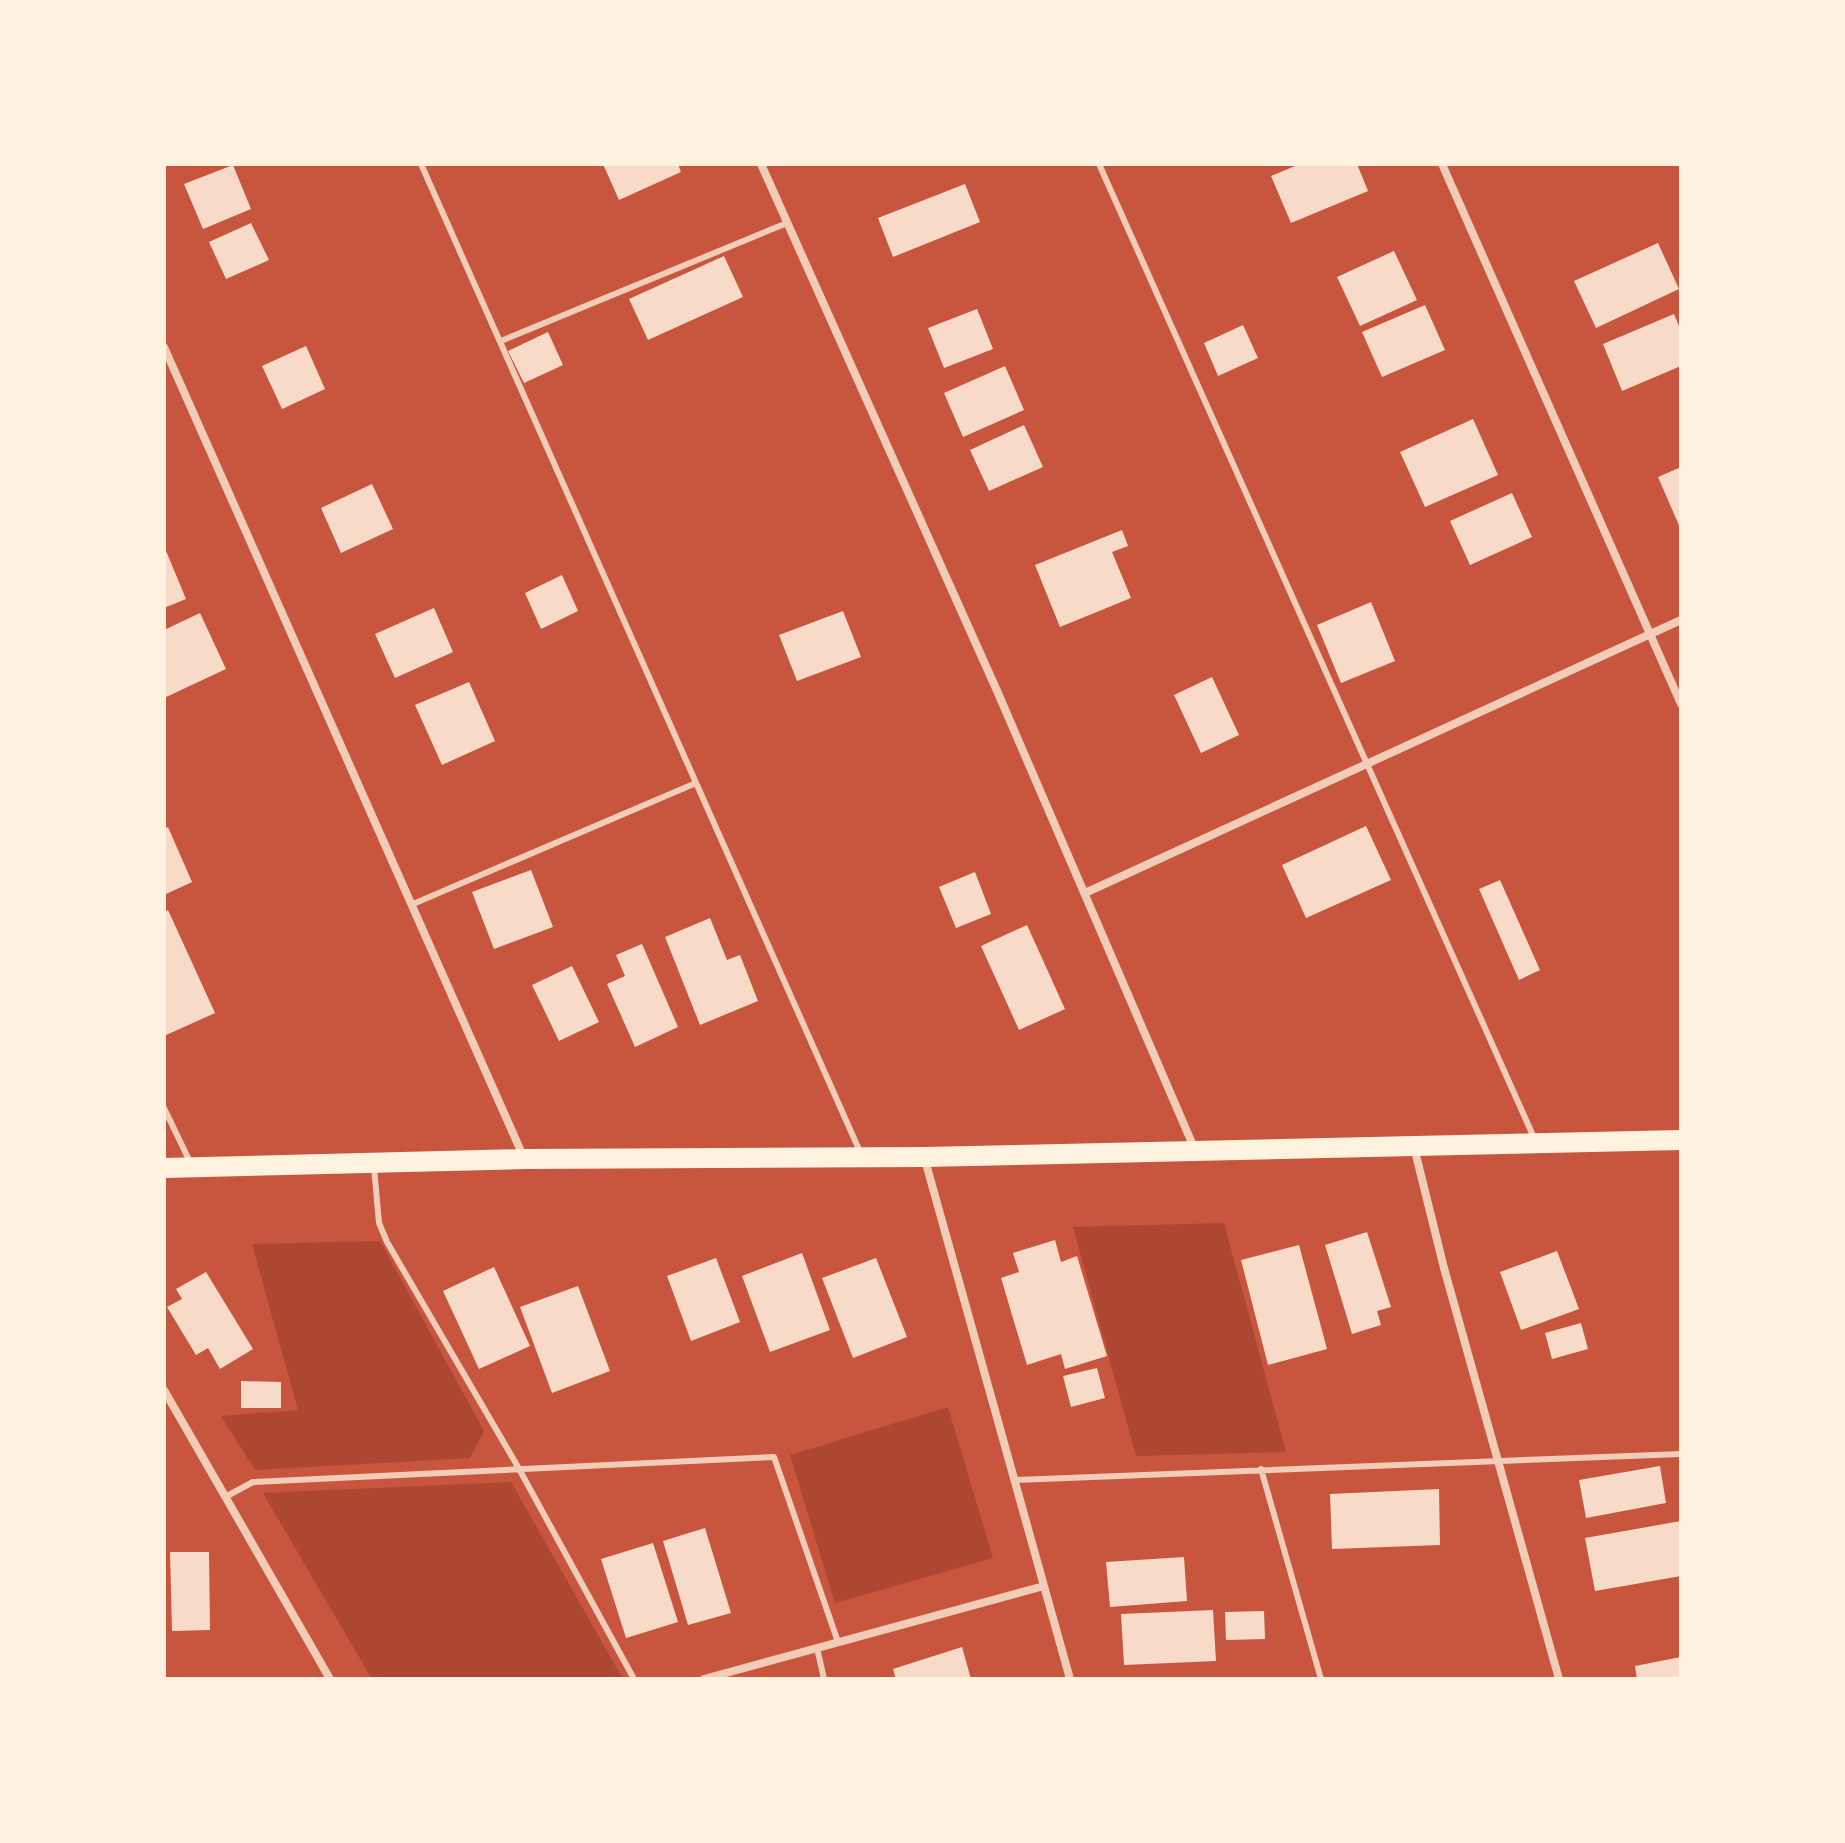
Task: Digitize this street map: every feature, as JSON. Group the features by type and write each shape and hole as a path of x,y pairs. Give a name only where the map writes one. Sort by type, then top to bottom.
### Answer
{"main road":[{"path":"164,1168 525,1159 924,1157 1681,1140"}],"street":[{"path":"761,164 1085,893 1196,1151"},
{"path":"1442,164 1681,704"},
{"path":"164,347 525,1159"},
{"path":"1085,893 1681,620"},
{"path":"1413,1146 1559,1679"},
{"path":"924,1157 1070,1679"},
{"path":"164,1390 330,1679"},
{"path":"704,1679 1044,1586"}],"lane":[{"path":"421,164 863,1158"},
{"path":"1099,164 1536,1143"},
{"path":"501,341 787,223"},
{"path":"413,904 696,783"},
{"path":"164,1108 192,1168"},
{"path":"374,1163 379,1223 387,1242 518,1467 634,1679"},
{"path":"1014,1480 1681,1454"},
{"path":"227,1496 253,1482 774,1457 838,1642"},
{"path":"1261,1469 1321,1679"},
{"path":"817,1648 824,1679"}],"shaded area":[{"path":"1224,1223 1286,1452 1136,1456 1073,1227"},
{"path":"380,1241 484,1431 470,1458 255,1470 221,1416 298,1410 252,1244"},
{"path":"948,1407 993,1558 835,1603 790,1455"},
{"path":"511,1482 623,1679 372,1679 263,1493"}],"building":[{"path":"603,164 678,164 681,172 619,200"},
{"path":"1300,164 1357,164 1368,191 1291,223 1271,176"},
{"path":"233,165 251,209 203,229 184,184"},
{"path":"965,184 980,222 893,257 878,218"},
{"path":"251,223 269,260 226,279 209,242"},
{"path":"1658,243 1679,289 1596,328 1574,281"},
{"path":"1394,251 1417,300 1360,326 1337,277"},
{"path":"724,256 743,297 648,340 629,299"},
{"path":"1425,305 1445,350 1382,377 1362,332"},
{"path":"977,309 993,349 944,368 928,328"},
{"path":"1674,314 1681,331 1681,366 1622,391 1603,344"},
{"path":"1243,325 1258,358 1218,376 1204,343"},
{"path":"548,332 563,365 524,383 508,351"},
{"path":"306,346 325,389 282,409 262,366"},
{"path":"1005,366 1024,410 963,437 944,393"},
{"path":"1473,419 1498,475 1425,507 1400,452"},
{"path":"1024,425 1043,467 989,491 970,450"},
{"path":"1681,467 1681,530 1658,477"},
{"path":"372,484 393,529 341,553 321,508"},
{"path":"1512,493 1532,537 1470,565 1450,521"},
{"path":"1122,530 1128,546 1112,552 1131,598 1060,627 1035,565"},
{"path":"164,546 186,599 164,608"},
{"path":"562,575 578,611 541,629 525,593"},
{"path":"1371,602 1395,661 1341,683 1317,625"},
{"path":"434,608 453,652 395,678 375,634"},
{"path":"843,611 861,657 797,681 779,635"},
{"path":"200,613 226,669 164,698 164,630"},
{"path":"1212,677 1239,735 1201,753 1174,695"},
{"path":"469,682 495,741 442,765 415,705"},
{"path":"1366,826 1391,880 1306,918 1282,865"},
{"path":"168,827 192,882 164,895 164,829"},
{"path":"531,870 553,927 494,949 472,892"},
{"path":"975,872 991,914 956,928 939,887"},
{"path":"1500,880 1540,970 1519,980 1479,889"},
{"path":"168,910 215,1013 164,1036 164,912"},
{"path":"710,918 727,960 740,955 758,1001 700,1025 665,937"},
{"path":"1027,925 1065,1009 1019,1030 981,946"},
{"path":"642,944 678,1027 635,1047 607,984 625,976 616,955"},
{"path":"572,966 599,1022 559,1041 532,985"},
{"path":"1367,1232 1391,1307 1377,1311 1381,1325 1352,1334 1325,1245"},
{"path":"1055,1240 1061,1262 1077,1256 1107,1356 1065,1369 1061,1354 1027,1365 1001,1278 1019,1272 1013,1253"},
{"path":"1299,1245 1327,1349 1268,1365 1241,1260"},
{"path":"1557,1251 1579,1309 1521,1330 1500,1272"},
{"path":"802,1253 830,1330 770,1352 742,1276"},
{"path":"716,1258 740,1322 691,1341 667,1276"},
{"path":"876,1258 907,1337 853,1358 822,1278"},
{"path":"494,1267 530,1346 479,1369 443,1291"},
{"path":"206,1272 253,1349 220,1369 208,1348 196,1355 167,1307 182,1299 176,1289"},
{"path":"578,1286 610,1371 552,1393 520,1307"},
{"path":"1581,1323 1588,1349 1552,1359 1545,1333"},
{"path":"1097,1368 1105,1398 1071,1407 1063,1376"},
{"path":"241,1381 281,1382 281,1408 241,1408"},
{"path":"1660,1466 1666,1503 1586,1518 1579,1480"},
{"path":"1439,1489 1440,1545 1332,1549 1330,1494"},
{"path":"1681,1521 1681,1576 1595,1591 1585,1538"},
{"path":"705,1528 731,1613 688,1625 663,1541"},
{"path":"653,1543 678,1622 626,1638 601,1559"},
{"path":"170,1552 209,1552 210,1630 172,1631"},
{"path":"1184,1557 1187,1601 1110,1607 1106,1562"},
{"path":"1213,1610 1216,1661 1124,1665 1121,1614"},
{"path":"1264,1611 1265,1639 1226,1640 1225,1612"},
{"path":"962,1647 971,1679 896,1679 893,1669"},
{"path":"1681,1657 1681,1679 1637,1679 1635,1666"}]}
